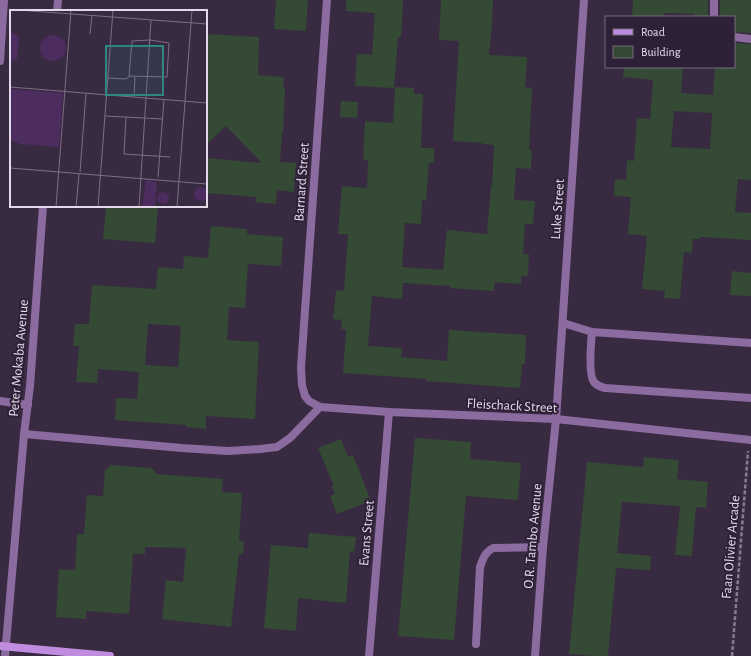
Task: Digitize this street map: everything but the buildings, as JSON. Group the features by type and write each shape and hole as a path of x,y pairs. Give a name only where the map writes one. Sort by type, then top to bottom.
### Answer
{"street":[{"path":"0,61 4,0"},
{"path":"57,10 58,0"},
{"name":"Barnard Street","path":"320,407 309,401 305,396 302,384 301,366 327,0"},
{"name":"Luke Street","path":"556,419 584,0"},
{"path":"714,0 714,16"},
{"path":"735,37 751,39"},
{"name":"Peter Mokaba Avenue","path":"5,656 3,646 31,378 43,207"},
{"path":"563,323 592,332 751,343"},
{"path":"592,332 590,369 592,379 598,386 605,388 751,398"},
{"path":"0,402 28,405"},
{"path":"24,434 228,451 260,449 277,447 290,438 320,407"},
{"name":"Fleischack Street","path":"320,407 389,412 556,419 750,440"},
{"name":"Evans Street","path":"369,656 389,412"},
{"name":"O.R. Tambo Avenue","path":"535,656 543,547 556,419"},
{"path":"476,644 480,568 484,556 488,550 492,548 543,547"},
{"path":"3,646 110,656"}],"path":[{"name":"Faan Olivier Arcade","path":"732,656 750,440"}]}
